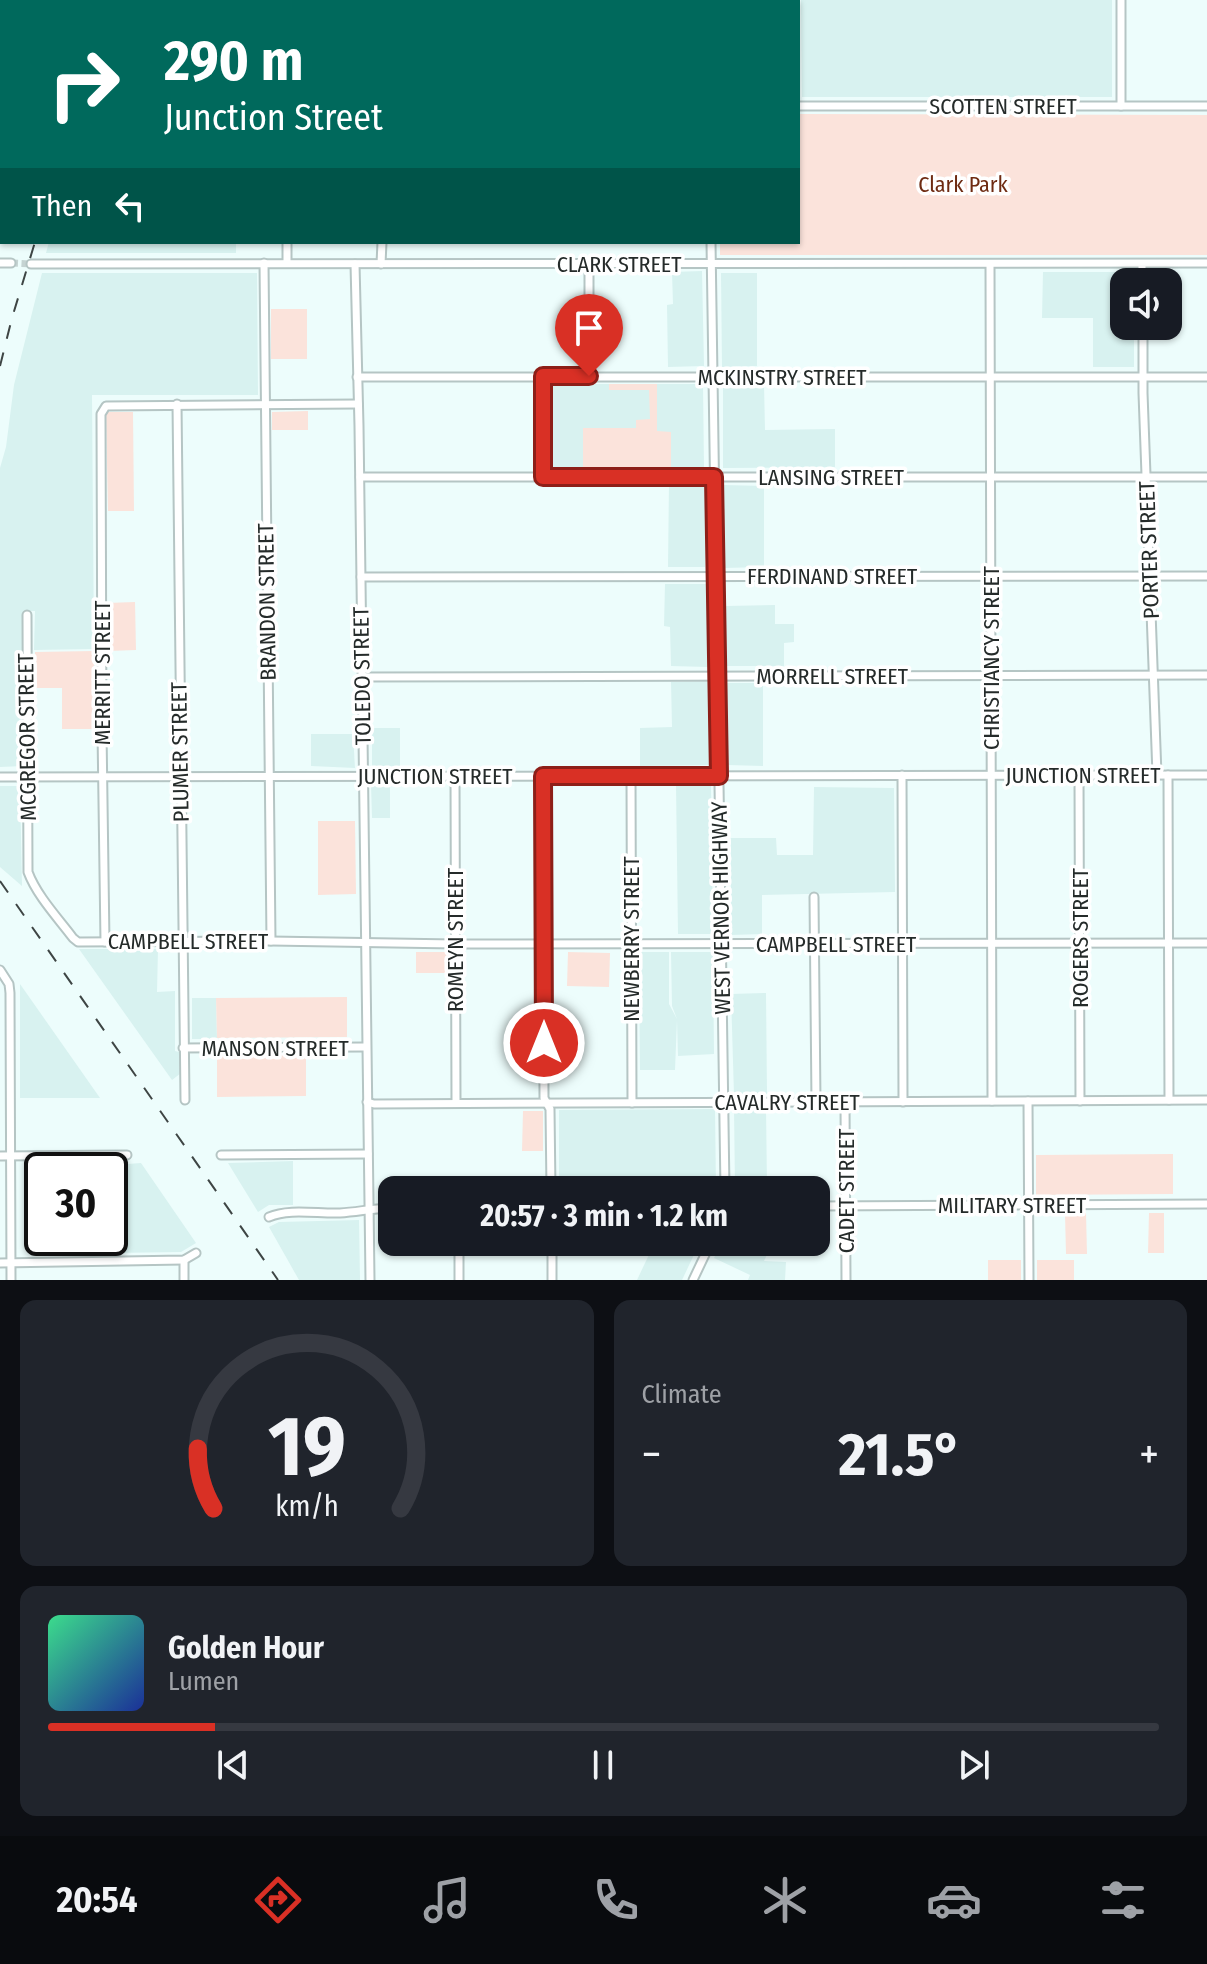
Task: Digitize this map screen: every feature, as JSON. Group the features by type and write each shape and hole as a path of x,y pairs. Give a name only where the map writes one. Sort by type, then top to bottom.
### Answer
{"street":[{"path":"1121,0 1121,106"},
{"name":"SCOTTEN STREET","path":"800,106 1207,106"},
{"path":"287,244 287,263"},
{"path":"381,264 382,244"},
{"name":"WEST VERNOR HIGHWAY","path":"711,244 725,1176"},
{"path":"0,263 11,263"},
{"name":"BRANDON STREET","path":"264,263 271,941"},
{"name":"CLARK STREET","path":"31,264 1207,263"},
{"name":"TOLEDO STREET","path":"355,264 370,1280"},
{"path":"589,264 589,376"},
{"name":"CHRISTIANCY STREET","path":"990,264 992,1101"},
{"name":"PORTER STREET","path":"1143,340 1157,775"},
{"path":"543,376 543,477"},
{"name":"MCKINSTRY STREET","path":"357,377 1207,377"},
{"path":"177,404 358,404"},
{"name":"MERRITT STREET","path":"105,942 101,414 106,406 177,404"},
{"name":"PLUMER STREET","path":"177,404 185,1100"},
{"name":"LANSING STREET","path":"360,477 1207,477"},
{"name":"FERDINAND STREET","path":"361,577 1207,576"},
{"name":"MCGREGOR STREET","path":"27,615 28,872 73,938 81,942"},
{"name":"MORRELL STREET","path":"362,677 1207,675"},
{"path":"902,775 903,1102"},
{"name":"ROGERS STREET","path":"1079,775 1080,1101"},
{"path":"1168,775 1169,1100"},
{"name":"JUNCTION STREET","path":"0,777 1207,775"},
{"name":"ROMEYN STREET","path":"455,776 456,1103"},
{"path":"543,776 544,1098 550,1109 551,1176"},
{"name":"NEWBERRY STREET","path":"631,776 632,1103"},
{"path":"814,897 816,1102"},
{"name":"CAMPBELL STREET","path":"81,942 1207,943"},
{"path":"0,970 9,984 10,993 11,1280"},
{"name":"MANSON STREET","path":"183,1048 366,1047"},
{"name":"CAVALRY STREET","path":"367,1102 1207,1100"},
{"path":"1028,1101 1029,1280"},
{"name":"CADET STREET","path":"845,1102 846,1280"},
{"path":"221,1155 368,1154"},
{"path":"0,1156 24,1156"},
{"name":"MILITARY STREET","path":"830,1206 1207,1204"},
{"path":"269,1217 378,1208"},
{"path":"0,1263 184,1260 196,1253"},
{"path":"459,1256 459,1280"},
{"path":"552,1256 552,1280"},
{"path":"693,1280 704,1256"},
{"path":"184,1260 184,1280"}],"shaded area":[{"path":"801,0 1112,0 1112,97 802,97"},
{"path":"48,244 236,244 236,253 46,253"},
{"path":"702,271 704,366 668,367 667,305 673,304 672,272"},
{"path":"1043,272 1110,272 1110,340 1134,340 1134,367 1093,367 1093,318 1042,318"},
{"path":"42,273 257,273 258,395 92,395 94,649 34,650 35,611 24,611 24,766 0,767 0,468 6,447 14,385"},
{"path":"721,273 757,273 757,366 722,367"},
{"path":"549,384 703,384 704,469 549,468"},
{"path":"723,384 764,384 765,430 835,429 835,467 723,468"},
{"path":"669,483 706,483 705,567 668,567"},
{"path":"724,485 764,486 764,567 724,568"},
{"path":"665,584 707,584 708,667 671,666 670,627 664,626"},
{"path":"775,605 775,624 794,624 794,642 784,643 784,666 727,666 726,606"},
{"path":"709,681 710,765 640,766 640,728 672,727 671,682"},
{"path":"726,683 763,683 763,766 728,765"},
{"path":"372,728 400,728 400,766 372,766"},
{"path":"311,734 353,734 355,768 311,766"},
{"path":"371,784 390,784 390,818 372,818"},
{"path":"711,784 713,934 678,934 676,785"},
{"path":"0,786 20,786 22,886 0,867"},
{"path":"814,787 894,788 895,892 762,895 762,934 731,935 731,838 776,838 777,855 813,855"},
{"path":"79,949 158,949 157,992 175,991 175,1051 179,1052 181,1073 172,1080"},
{"path":"639,952 669,952 669,1004 677,1019 672,1006 671,952 713,952 714,1054 678,1056 677,1020 675,1070 640,1070"},
{"path":"20,984 100,1098 20,1098"},
{"path":"766,993 767,1094 734,1095 731,994"},
{"path":"192,998 216,998 217,1039 192,1039"},
{"path":"766,1108 767,1176 735,1176 734,1109"},
{"path":"715,1109 716,1176 559,1176 559,1110"},
{"path":"293,1161 293,1205 269,1205 258,1212 228,1163"},
{"path":"141,1163 196,1243 181,1252 128,1253 128,1164"},
{"path":"359,1220 360,1280 299,1280 269,1227 279,1222"},
{"path":"648,1256 693,1256 682,1280 637,1280"},
{"path":"766,1256 764,1261 786,1262 785,1280 748,1280 750,1275 714,1258"}],"green space":[{"name":"Clark Park","path":"800,114 1207,115 1207,255 720,255 720,244 800,244"},
{"path":"271,309 307,309 307,359 271,359"},
{"path":"609,384 657,384 657,431 671,432 671,468 583,469 583,428 636,428 636,420 650,419 649,390 609,390"},
{"path":"308,411 308,430 272,430 272,412"},
{"path":"106,412 133,412 134,511 108,511"},
{"path":"135,602 136,650 108,651 107,603"},
{"path":"94,651 95,729 62,729 62,688 35,688 35,652"},
{"path":"318,821 355,821 356,894 318,895"},
{"path":"416,952 448,952 448,973 416,973"},
{"path":"568,952 610,953 609,987 567,986"},
{"path":"347,997 347,1037 217,1038 216,998"},
{"path":"306,1055 306,1096 217,1097 217,1056"},
{"path":"523,1111 543,1111 543,1151 522,1151"},
{"path":"1173,1154 1173,1194 1036,1195 1036,1155"},
{"path":"1086,1213 1087,1254 1066,1254 1065,1214"},
{"path":"1149,1213 1164,1213 1164,1253 1148,1253"},
{"path":"988,1260 1021,1260 1021,1280 988,1280"},
{"path":"1037,1260 1074,1260 1074,1280 1037,1280"}],"tunnel":[{"path":"11,263 31,264"}],"railway":[{"path":"0,366 34,244"},
{"path":"0,881 278,1280"}],"route":[{"path":"544,1043 543,776 719,776 714,477 543,477 543,376 589,376"}]}
